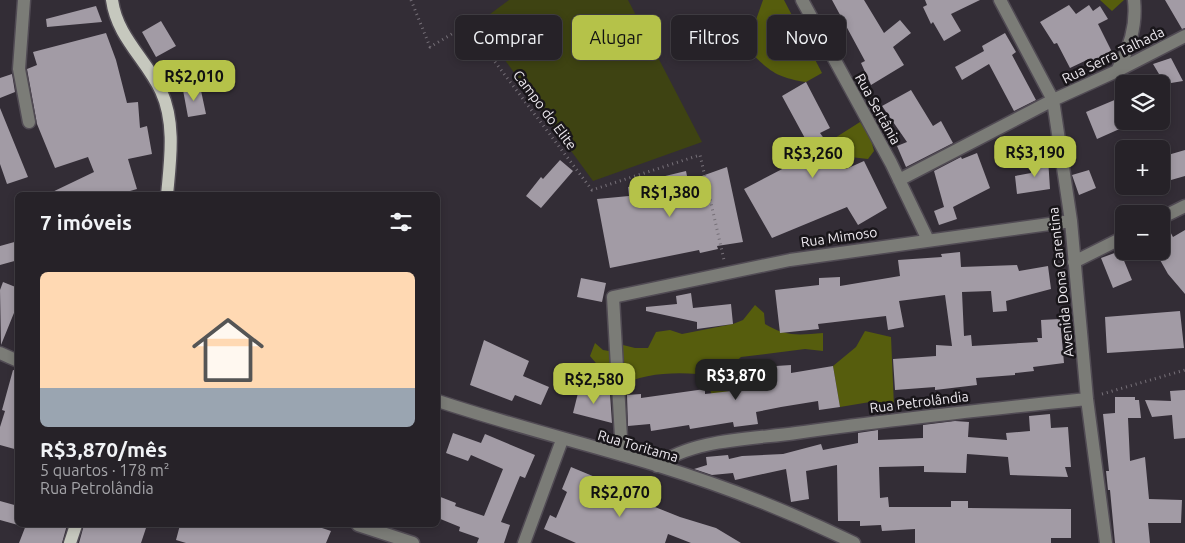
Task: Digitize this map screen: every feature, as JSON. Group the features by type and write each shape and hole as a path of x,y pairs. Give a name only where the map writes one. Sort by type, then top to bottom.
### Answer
{"main road":[{"path":"112,0 119,26 161,92 170,132 167,192"},
{"path":"70,543 75,527"}],"street":[{"path":"24,0 19,69 29,122"},
{"name":"Rua Sertânia","path":"802,0 899,180 928,240"},
{"name":"Avenida Dona Carentina","path":"1000,0 1053,100 1070,221 1087,398 1106,543"},
{"path":"1117,71 1131,44 1136,13 1134,0"},
{"name":"Rua Serra Talhada","path":"1053,100 1117,71 1185,36"},
{"path":"899,180 1053,100"},
{"path":"1170,214 1185,206"},
{"name":"Rua Mimoso","path":"622,456 614,296 790,260 1070,221"},
{"path":"1074,262 1115,242"},
{"path":"0,353 15,360"},
{"name":"Rua Petrolândia","path":"657,466 670,456 710,445 892,419 1087,398"},
{"name":"Rua Toritama","path":"440,402 562,440 657,466 746,496 854,543"},
{"path":"524,543 562,440"},
{"path":"364,527 413,543"}],"path":[{"name":"Campo do Elite","path":"410,0 430,47 467,25 592,190 700,155 727,274"},
{"path":"1087,398 1185,370"}],"green space":[{"path":"509,0 628,0 636,15 572,15 572,60 659,60 702,142 593,181 505,60 562,60 562,15 489,15"},
{"path":"763,0 784,0 792,15 767,15 767,60 815,60 822,73 806,82 786,78 767,67 757,58 757,17"},
{"path":"1100,0 1124,0 1112,11"},
{"path":"860,122 870,136 874,151 868,159 850,157 840,161 827,143"},
{"path":"755,305 764,313 765,324 780,331 800,334 823,333 823,351 805,349 741,357 726,371 730,391 712,395 707,383 698,374 676,373 656,375 636,379 616,387 590,356 595,343 603,350 615,352 619,344 635,348 648,348 656,332 670,330 682,334 733,324 743,320"},
{"path":"865,331 891,337 894,407 881,407 876,401 840,407 833,366 856,347"}],"building":[{"path":"832,0 864,0 884,33 900,20 911,33 893,47 904,65 871,85 861,63 865,61 846,26 846,15 840,15"},
{"path":"925,0 980,0 951,14 961,31 944,41 933,22 931,24 923,7 927,5"},
{"path":"1165,0 1185,0 1185,28 1182,29"},
{"path":"1069,5 1076,14 1089,5 1093,11 1100,6 1108,19 1098,24 1114,56 1093,66 1089,59 1070,68 1057,43 1054,44 1040,22"},
{"path":"96,6 102,22 47,27 46,19"},
{"path":"161,21 176,46 156,57 142,32"},
{"path":"106,33 116,60 127,103 138,102 140,128 147,126 152,154 128,159 137,189 126,192 52,192 94,172 88,157 55,168 37,124 27,69 37,65 33,52"},
{"path":"1005,33 1016,52 1012,55 1036,100 1014,111 989,64 962,80 955,67 984,51 982,46"},
{"path":"1171,58 1183,81 1170,83 1170,75 1160,75 1153,64"},
{"path":"12,74 15,92 0,98 0,78"},
{"path":"806,82 830,128 820,133 846,169 864,161 887,208 858,225 847,207 772,238 744,189 813,153 782,96"},
{"path":"200,86 206,114 188,117 183,90"},
{"path":"911,90 933,126 941,121 953,143 906,167 897,146 907,142 882,106"},
{"path":"1115,100 1115,130 1117,130 1097,139 1086,112"},
{"path":"0,108 28,177 7,184 0,164"},
{"path":"1185,150 1185,176 1171,180 1170,154"},
{"path":"977,153 990,188 953,207 957,219 939,225 934,211 944,207 934,171 961,157 962,159"},
{"path":"1048,158 1050,189 1017,194 1015,176 1031,173 1031,159"},
{"path":"560,160 573,171 541,208 526,196 541,177 543,179"},
{"path":"727,167 743,242 717,246 718,249 700,253 699,250 610,268 597,199 629,196 628,187 658,181 657,178 686,171 688,181"},
{"path":"1089,170 1096,188 1079,195 1072,175"},
{"path":"1185,230 1185,294 1168,274 1160,260 1170,260 1170,231 1173,237"},
{"path":"15,242 15,261 0,265 0,246"},
{"path":"960,252 961,267 1017,265 1019,271 1048,266 1051,289 1006,301 1007,311 993,312 991,291 962,292 964,336 971,335 972,346 1038,342 1037,338 1042,338 1041,320 1060,319 1064,363 1033,367 1034,371 1015,373 1015,375 976,378 977,385 935,390 935,387 895,390 893,359 936,356 936,345 952,346 945,295 899,301 904,327 888,330 886,316 818,324 819,329 780,333 775,290 819,285 819,278 840,277 840,286 900,276 898,260 942,257 941,254"},
{"path":"1115,253 1115,260 1124,260 1132,280 1113,288 1101,258"},
{"path":"581,278 606,283 602,302 577,297"},
{"path":"3,282 15,287 15,310 1,345 0,290"},
{"path":"691,293 693,308 731,304 733,324 697,329 697,322 646,311 646,307 677,304 676,296"},
{"path":"1180,311 1184,348 1107,353 1105,317"},
{"path":"484,340 529,361 523,376 549,387 541,405 515,395 512,401 470,385"},
{"path":"791,365 791,373 833,366 840,407 819,410 818,401 781,407 756,412 758,424 734,427 733,422 690,429 689,425 651,431 650,424 628,426 627,395 641,394 641,398 705,389 705,394 757,388 754,374 776,370 776,366"},
{"path":"13,370 15,370 15,449 0,445 0,427 5,411 2,410"},
{"path":"562,371 577,380 569,394 554,385"},
{"path":"579,389 610,394 612,423 573,413"},
{"path":"1185,390 1185,438 1174,439 1172,415 1152,417 1145,400 1171,401 1170,391"},
{"path":"1115,397 1135,397 1135,400 1139,400 1141,418 1128,418 1130,461 1145,457 1149,499 1182,500 1181,523 1148,523 1150,543 1115,543 1110,490 1108,490 1106,471 1109,471 1103,414 1115,413"},
{"path":"1050,414 1051,428 1068,427 1071,467 1065,467 1068,477 1010,475 1008,457 967,454 966,473 924,472 924,466 879,467 880,498 888,497 889,507 951,507 951,501 968,501 968,508 1071,509 1071,538 1051,538 1051,543 915,543 915,529 882,531 881,525 860,526 860,521 838,521 837,465 806,471 809,499 791,502 786,469 735,480 733,473 712,475 694,469 707,465 706,457 728,455 729,459 742,456 783,454 821,444 823,450 858,443 858,433 878,430 878,440 923,438 923,425 955,421 969,422 968,437 1007,440 1006,433 1030,431 1029,416"},
{"path":"453,433 481,443 485,434 535,455 525,478 520,476 501,522 510,525 504,543 477,543 479,538 459,531 460,527 440,519 440,497 456,503 455,506 484,516 503,469 471,455 468,461 446,453"},
{"path":"571,467 607,482 605,487 680,517 716,528 741,543 691,543 668,534 665,543 576,543 544,529 550,515 556,518 567,492 562,489"},
{"path":"0,501 15,505 15,524 0,520"},
{"path":"25,527 66,527 62,543 19,543"},
{"path":"83,527 146,527 141,543 79,543"},
{"path":"179,527 319,527 331,531 326,543 186,543 176,540"}]}
